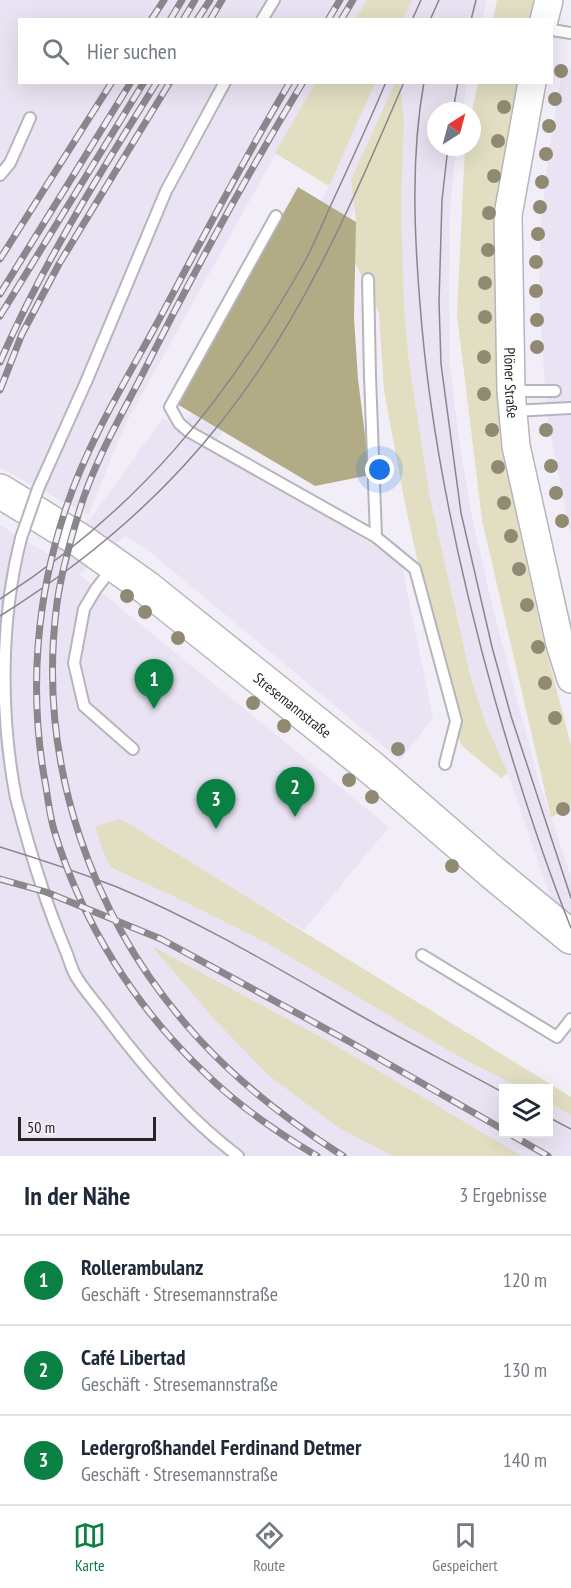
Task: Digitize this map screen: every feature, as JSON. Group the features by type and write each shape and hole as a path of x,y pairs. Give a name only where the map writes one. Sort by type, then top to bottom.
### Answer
{"main road":[{"name":"Stresemannstraße","path":"0,491 115,564 365,762 571,937"}],"street":[{"path":"544,18 549,0"},
{"name":"Plöner Straße","path":"532,84 508,215 511,401 516,446 560,644 571,679"}],"lane":[{"path":"263,18 274,0"},
{"path":"553,30 571,33"},
{"path":"224,84 166,191 86,382 38,489 21,538 11,577 3,675 6,729 16,796 50,911 76,977 138,1058 165,1088 219,1142 238,1156"},
{"path":"0,175 10,164 30,118"},
{"path":"276,216 170,407 179,423 188,431 376,537 416,569 456,721 445,764"},
{"path":"368,279 376,537"},
{"path":"511,401 555,391"},
{"path":"511,401 571,408"},
{"path":"115,564 84,609 74,663 84,706 133,749"},
{"path":"422,955 557,1037 571,1019"}],"shaded area":[{"path":"0,0 367,0 356,18 18,18 18,84 314,84 126,423 88,515 0,468"},
{"path":"367,0 412,0 403,18 356,18"},
{"path":"412,0 487,0 482,18 404,18"},
{"path":"497,0 535,0 529,18 493,18"},
{"path":"571,69 571,537 547,416 539,294 541,222 548,158 562,71"},
{"path":"314,84 375,84 329,186 275,153"},
{"path":"375,84 467,84 464,102 427,102 427,156 455,156 450,214 450,366 471,512 493,609 540,785 571,877 571,950 554,909 508,773 486,724 471,678 430,498 409,362 404,305 401,204 404,119 402,106 327,270 244,406 211,447 401,561 433,718 400,760 145,548 125,536 79,574 389,827 304,930 246,897 121,819 95,827 111,869 177,898 265,942 454,1054 512,1084 499,1084 499,1138 553,1138 553,1105 571,1115 571,1156 0,1156 0,525 48,554 92,517 163,418 179,428 202,402 312,223"},
{"path":"395,84 400,84 404,119 401,204 404,305 409,362 430,498 471,678 486,724 508,773 501,778 461,745 451,714 404,499 384,390 379,313 354,260 356,222 351,180"},
{"path":"478,84 517,84 494,215 500,439 541,630 571,745 571,805 551,818 482,520 457,315 465,156 481,156 481,102 474,102"},
{"path":"298,187 356,222 354,318 358,379 370,475 315,486 177,404"},
{"path":"121,819 550,1084 512,1084 454,1054 265,942 111,868 95,826"},
{"path":"152,946 328,1041 522,1156 393,1156 339,1128 268,1075 214,1019"},
{"path":"553,1086 571,1097 571,1115 553,1105"}],"tram line":[{"path":"413,18 421,0"},
{"path":"431,18 439,0"},
{"path":"472,18 476,0"},
{"path":"0,599 49,565 136,491 210,407 275,312 305,261 385,84"},
{"path":"0,616 61,575 119,529 172,478 221,422 277,343 324,259 403,84"},
{"path":"424,84 415,165 416,249 425,354 439,454 458,553 495,700 530,815 571,928"},
{"path":"455,102 458,84"},
{"path":"447,156 442,200 439,302 441,364 461,513 492,647 511,716 571,898"},
{"path":"0,847 117,887 180,916 499,1090"},
{"path":"553,1120 571,1129"}],"railway":[{"path":"152,18 164,0"},
{"path":"171,18 182,0"},
{"path":"184,18 195,0"},
{"path":"198,18 210,0"},
{"path":"211,18 222,0"},
{"path":"329,18 340,0"},
{"path":"342,18 353,0"},
{"path":"0,259 111,84"},
{"path":"0,294 130,84"},
{"path":"0,316 143,84"},
{"path":"0,362 54,254 156,84"},
{"path":"0,390 22,334 59,264 169,84"},
{"path":"289,84 119,392 75,482 56,539 42,609 38,645 37,716 40,752 54,830 80,898 114,963 157,1022 207,1075 259,1118 317,1156"},
{"path":"302,84 199,265 115,427 85,495 63,569 57,603 53,662 55,721 64,779 80,836 101,891 128,943 160,992 198,1038 231,1071 267,1102 343,1156"},
{"path":"0,879 46,892 161,939 350,1042 499,1127"},
{"path":"517,1138 548,1156"}],"place":[{"name":"Rollerambulanz","path":"154,709"},
{"name":"Café Libertad","path":"295,817"},
{"name":"Ledergroßhandel Ferdinand Detmer","path":"216,829"}]}
